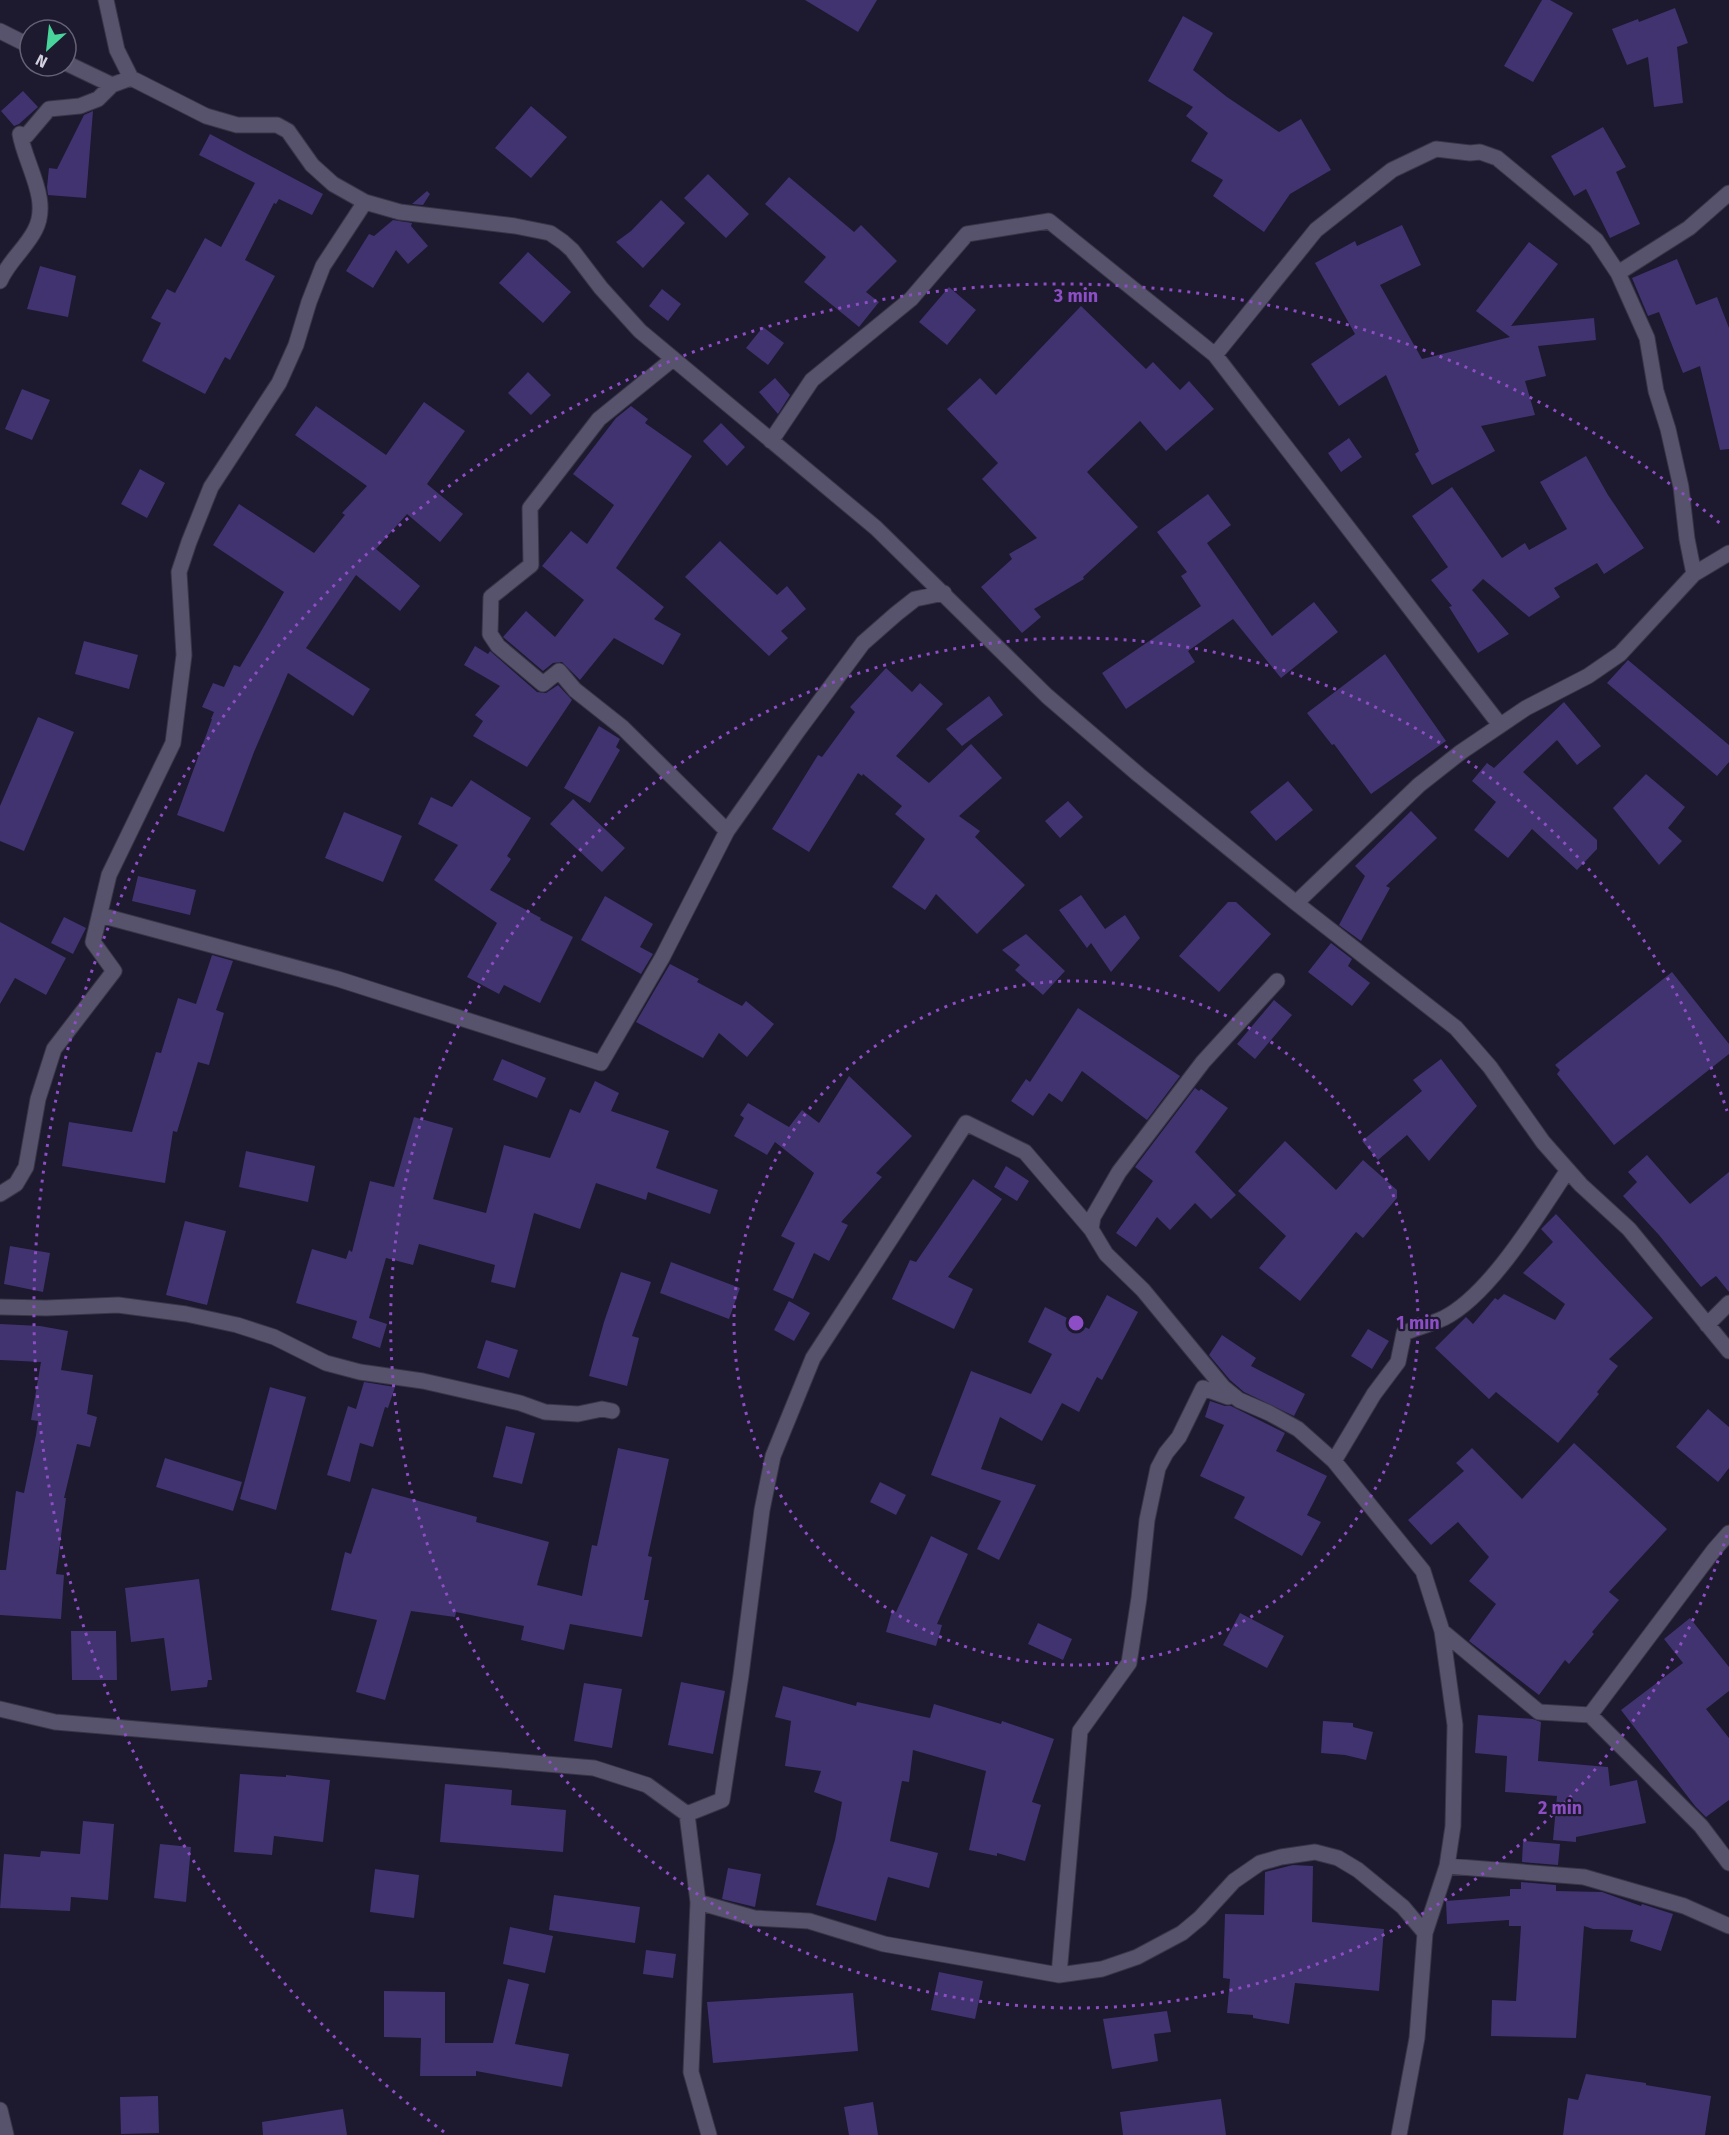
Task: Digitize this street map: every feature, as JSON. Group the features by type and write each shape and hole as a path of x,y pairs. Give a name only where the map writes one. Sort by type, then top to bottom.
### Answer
{"street":[{"path":"106,0 117,50 131,78 206,116 237,125 282,127 295,140 312,165 333,184 365,202 400,212 515,225 550,233 572,250 601,288 640,331 876,528 1047,696 1139,775 1296,903 1456,1028 1490,1067 1543,1142 1581,1185 1629,1229 1729,1351"},
{"path":"0,31 18,40"},
{"path":"78,69 112,85"},
{"path":"0,281 36,229 40,206 32,173 22,148 20,134 26,136 49,109 80,106 98,99 112,85 131,78"},
{"path":"1215,354 1316,230 1392,171 1436,149 1480,152 1497,158 1596,240 1618,273 1647,338 1656,392 1668,429 1681,487 1694,574"},
{"path":"1618,273 1689,228 1729,193"},
{"path":"0,1194 16,1185 26,1167 38,1099 54,1049 114,971 93,942 109,875 173,743 184,655 179,572 189,542 211,487 279,383 296,345 323,266 365,202"},
{"path":"771,441 812,380 911,299 967,234 1048,221 1215,354 1500,725"},
{"path":"673,359 599,419 530,508 531,565 491,597 490,634 498,646 543,684 559,671 576,690 623,728 727,831"},
{"path":"1296,903 1419,785 1461,752 1526,708 1588,675 1620,654 1694,574 1729,553"},
{"path":"100,915 338,979 601,1063 662,958 727,831 797,732 863,644 915,599 944,593"},
{"path":"1092,1229 1093,1218 1119,1172 1203,1062 1277,981"},
{"path":"687,1814 722,1800 762,1510 773,1456 813,1358 966,1123 1025,1152 1092,1229 1106,1254 1143,1290 1212,1377 1239,1400"},
{"path":"1334,1461 1374,1394 1398,1362 1404,1333 1444,1318 1480,1290 1529,1228 1568,1170"},
{"path":"1707,1325 1729,1303"},
{"path":"0,1307 118,1305 186,1314 274,1337 326,1363 360,1372 423,1381 520,1403 545,1412 578,1414 602,1409 612,1411"},
{"path":"1059,1975 1080,1731 1129,1663 1147,1520 1158,1468 1179,1437 1203,1388 1239,1400 1298,1429 1334,1461 1423,1571 1442,1631 1455,1725 1456,1770 1453,1826 1447,1866 1425,1933 1416,2038 1399,2135"},
{"path":"1590,1715 1729,1533"},
{"path":"1442,1631 1539,1712 1590,1715 1701,1826 1729,1863"},
{"path":"0,1709 55,1722 594,1768 647,1785 687,1814 698,1902 691,2072 709,2135"},
{"path":"698,1902 754,1918 809,1921 884,1944 1059,1975 1102,1969 1137,1957 1182,1933 1200,1918 1234,1881 1260,1863 1315,1852 1338,1858 1358,1870 1403,1907 1425,1933"},
{"path":"1447,1866 1584,1877 1684,1906 1729,1926"},
{"path":"0,2110 6,2135"}],"building":[{"path":"805,0 877,0 858,32"},
{"path":"1542,0 1550,0 1573,13 1533,82 1504,66"},
{"path":"1675,8 1688,43 1677,47 1683,103 1654,107 1648,57 1627,65 1612,29 1638,19 1639,22"},
{"path":"1183,16 1213,33 1193,70 1227,97 1279,132 1301,119 1331,170 1290,194 1264,232 1213,196 1223,180 1191,161 1208,133 1186,116 1193,107 1148,81"},
{"path":"23,91 38,107 14,126 1,111"},
{"path":"531,106 567,137 531,178 495,148"},
{"path":"93,111 86,198 48,195 49,168 57,169 84,115"},
{"path":"1603,127 1626,167 1616,172 1640,224 1610,238 1586,189 1574,196 1551,156"},
{"path":"210,134 323,194 312,215 279,199 276,204 274,203 245,260 275,276 230,360 225,357 205,394 142,361 161,323 151,318 167,289 175,293 205,238 221,247 255,183 199,155"},
{"path":"708,174 749,214 726,238 684,198"},
{"path":"789,177 854,232 861,225 897,261 866,292 879,302 859,327 804,282 826,257 765,204"},
{"path":"427,191 430,194 423,205 412,204"},
{"path":"661,200 685,223 643,268 616,242 631,231"},
{"path":"393,220 412,223 411,226 428,246 408,264 396,250 373,288 346,271 369,234 374,236"},
{"path":"1402,225 1421,265 1380,285 1422,359 1510,337 1476,311 1529,242 1558,264 1511,326 1594,318 1596,340 1538,346 1546,376 1525,381 1535,415 1481,426 1495,451 1432,485 1415,454 1419,451 1386,375 1339,406 1311,364 1355,334 1315,263 1355,241 1357,246"},
{"path":"528,252 571,292 543,323 499,283"},
{"path":"1677,259 1696,305 1717,297 1729,328 1729,449 1720,450 1700,366 1683,373 1659,312 1648,316 1632,278"},
{"path":"40,266 76,276 68,317 27,309"},
{"path":"949,287 976,310 947,345 919,322"},
{"path":"662,289 681,304 668,321 649,306"},
{"path":"1081,306 1146,369 1153,362 1180,390 1189,381 1214,409 1166,451 1140,421 1087,472 1138,527 1083,577 1084,579 1034,609 1041,617 1022,633 981,587 1012,559 1009,554 1037,538 982,479 998,463 947,409 980,378 996,395"},
{"path":"763,327 784,343 768,365 746,348"},
{"path":"528,372 551,395 531,415 508,393"},
{"path":"775,378 790,395 778,414 759,392"},
{"path":"22,389 50,400 32,440 5,429"},
{"path":"424,402 465,431 427,484 463,514 440,542 407,514 376,549 420,586 400,611 356,575 306,648 370,689 353,716 288,673 254,752 224,832 177,815 214,712 202,707 213,683 224,687 234,665 240,667 284,592 213,545 239,504 314,553 345,515 342,513 367,486 295,435 316,406 386,455"},
{"path":"631,406 648,419 645,423 692,456 616,568 664,607 654,619 681,634 663,665 614,638 580,680 562,662 553,663 543,671 503,637 526,611 555,637 584,600 542,566 571,531 587,544 614,505 573,474 616,418"},
{"path":"721,423 745,447 727,466 703,441"},
{"path":"1349,438 1362,457 1341,472 1328,453"},
{"path":"1586,456 1608,495 1644,548 1604,574 1597,563 1554,588 1560,597 1529,617 1483,579 1472,590 1509,634 1478,653 1449,607 1452,606 1431,580 1448,567 1412,516 1452,487 1502,558 1525,543 1529,550 1567,529 1540,482"},
{"path":"140,469 165,483 147,518 121,504"},
{"path":"1208,494 1231,525 1207,543 1272,636 1314,602 1338,632 1281,678 1233,619 1188,651 1195,662 1126,709 1102,673 1201,606 1181,576 1187,572 1157,532"},
{"path":"720,541 777,595 787,586 806,609 781,631 788,638 769,656 685,577"},
{"path":"84,641 138,655 129,689 75,674"},
{"path":"475,646 488,654 490,651 537,692 546,693 558,685 572,700 527,767 473,736 483,721 475,715 500,686 464,665"},
{"path":"1385,654 1446,741 1371,794 1334,744 1332,745 1307,713"},
{"path":"1628,660 1729,745 1729,762 1717,776 1607,683"},
{"path":"886,668 912,692 920,683 943,704 896,756 929,783 971,744 1002,778 959,816 980,831 975,837 1025,885 977,934 936,894 925,910 892,887 925,839 895,814 902,806 863,774 862,776 858,773 809,852 772,829 818,755 822,757 855,712 850,707"},
{"path":"989,696 1003,715 962,746 946,729"},
{"path":"1564,702 1601,746 1577,765 1557,740 1523,772 1597,840 1597,849 1577,870 1532,829 1508,858 1474,830 1496,802 1472,781 1487,763 1494,768"},
{"path":"38,717 74,732 24,851 0,841 0,806"},
{"path":"599,726 620,739 616,747 620,750 590,803 564,788"},
{"path":"1646,774 1685,807 1668,828 1682,841 1659,865 1613,808"},
{"path":"471,780 531,818 507,856 511,859 490,890 573,937 540,1003 504,985 499,994 467,977 497,923 434,880 458,845 418,824 431,797 452,807"},
{"path":"1288,781 1313,810 1276,841 1250,812"},
{"path":"573,799 625,848 602,872 550,824"},
{"path":"1068,801 1083,817 1060,838 1045,821"},
{"path":"1411,811 1437,838 1386,886 1390,888 1361,941 1339,925 1365,876 1355,866"},
{"path":"344,812 402,836 383,882 325,858"},
{"path":"138,876 196,890 190,915 132,901"},
{"path":"1081,895 1105,929 1125,915 1140,938 1111,972 1091,943 1087,948 1059,910"},
{"path":"605,896 653,924 640,947 653,954 641,974 581,940"},
{"path":"1228,902 1236,902 1271,934 1219,992 1179,956"},
{"path":"64,917 86,928 73,954 51,943"},
{"path":"0,922 66,958 46,995 15,978 0,1004"},
{"path":"1026,934 1065,971 1043,995 1015,970 1020,965 1002,950"},
{"path":"1331,943 1352,959 1348,966 1370,983 1352,1006 1308,972"},
{"path":"212,955 233,961 216,1010 224,1013 209,1065 198,1062 177,1132 173,1131 165,1183 62,1166 69,1122 132,1132 156,1052 161,1053 178,998 196,1004"},
{"path":"670,964 699,979 697,982 742,1006 746,1001 774,1024 747,1057 719,1033 703,1058 636,1022"},
{"path":"1672,972 1729,1044 1729,1054 1614,1145 1557,1074 1560,1070 1555,1065"},
{"path":"1274,1000 1292,1015 1255,1059 1237,1044"},
{"path":"1078,1008 1180,1076 1147,1120 1082,1071 1062,1102 1049,1093 1033,1116 1011,1101 1026,1079 1030,1082"},
{"path":"502,1059 546,1078 537,1098 493,1080"},
{"path":"1441,1059 1477,1106 1429,1161 1407,1135 1378,1160 1362,1141 1422,1091 1413,1080"},
{"path":"849,1076 912,1136 876,1173 882,1177 841,1222 848,1225 829,1261 814,1253 793,1299 773,1290 795,1243 781,1236 814,1173 775,1142 767,1155 734,1136 744,1118 740,1115 748,1103 789,1127 802,1110 819,1123"},
{"path":"595,1081 619,1093 611,1111 669,1131 656,1168 718,1190 710,1214 648,1192 646,1200 596,1183 580,1229 534,1213 515,1288 491,1282 495,1265 419,1244 413,1265 386,1258 369,1318 387,1324 380,1348 352,1338 357,1321 296,1303 312,1249 346,1259 349,1250 352,1252 370,1181 394,1187 414,1117 453,1128 433,1199 486,1213 504,1145 550,1158 570,1109 580,1113"},
{"path":"1195,1088 1199,1091 1201,1089 1228,1108 1195,1152 1236,1195 1211,1219 1195,1203 1170,1230 1157,1217 1136,1247 1116,1233 1153,1181 1135,1167"},
{"path":"1285,1141 1336,1190 1363,1160 1397,1190 1397,1198 1363,1238 1356,1232 1300,1301 1259,1268 1286,1236 1238,1191"},
{"path":"246,1151 315,1166 308,1202 239,1187"},
{"path":"1647,1155 1690,1204 1729,1172 1729,1292 1716,1276 1701,1287 1659,1235 1623,1196 1637,1182 1628,1172"},
{"path":"1006,1166 1029,1181 1017,1201 994,1187"},
{"path":"973,1179 1002,1199 948,1277 973,1289 954,1329 892,1299 910,1260 916,1262"},
{"path":"1556,1214 1653,1318 1609,1359 1618,1366 1597,1392 1599,1394 1558,1443 1496,1392 1489,1399 1435,1348 1466,1317 1473,1324 1495,1298 1498,1300 1504,1294 1555,1320 1565,1304 1523,1273 1553,1242 1541,1229"},
{"path":"185,1221 226,1231 207,1305 166,1295"},
{"path":"10,1246 50,1253 43,1292 4,1284"},
{"path":"671,1262 740,1288 729,1319 660,1293"},
{"path":"621,1272 651,1282 632,1336 639,1338 627,1386 589,1376"},
{"path":"1107,1295 1138,1312 1102,1380 1097,1377 1079,1412 1062,1403 1042,1441 1000,1417 981,1469 1036,1485 999,1560 977,1549 1001,1501 931,1475 971,1371 1031,1394 1052,1354 1028,1342 1045,1307 1089,1329"},
{"path":"789,1301 810,1313 794,1341 774,1330"},
{"path":"0,1324 40,1326 68,1331 61,1370 93,1375 87,1414 97,1417 90,1447 77,1444 64,1498 66,1498 56,1574 64,1575 61,1619 0,1615 0,1570 6,1570 16,1491 24,1493 36,1435 38,1421 31,1420 41,1362 0,1360"},
{"path":"1368,1329 1389,1341 1372,1369 1351,1356"},
{"path":"1222,1335 1256,1358 1251,1366 1305,1394 1294,1416 1244,1392 1230,1380 1209,1355"},
{"path":"486,1340 518,1350 509,1378 477,1368"},
{"path":"364,1382 395,1387 388,1408 385,1407 373,1447 360,1443 350,1482 327,1475 348,1406 356,1409"},
{"path":"270,1387 306,1397 276,1510 240,1499"},
{"path":"1210,1401 1231,1406 1285,1433 1276,1451 1327,1476 1307,1515 1321,1522 1302,1556 1234,1518 1245,1497 1200,1476 1224,1425 1205,1417"},
{"path":"1708,1409 1729,1427 1729,1468 1718,1482 1676,1447"},
{"path":"506,1426 535,1433 522,1484 493,1477"},
{"path":"1574,1443 1667,1529 1609,1592 1619,1600 1569,1664 1565,1660 1539,1695 1469,1641 1496,1604 1469,1581 1489,1557 1458,1522 1431,1545 1408,1520 1464,1471 1456,1463 1472,1448 1522,1499"},
{"path":"618,1448 669,1459 648,1556 652,1557 644,1600 649,1600 642,1637 570,1624 564,1650 521,1640 524,1626 456,1612 455,1617 411,1611 385,1700 356,1692 377,1620 331,1610 345,1552 351,1554 372,1488 477,1517 476,1522 549,1542 537,1585 582,1596 592,1545 597,1546"},
{"path":"165,1458 242,1482 233,1511 156,1487"},
{"path":"880,1482 906,1495 896,1515 870,1502"},
{"path":"931,1536 968,1554 937,1624 942,1625 936,1646 886,1632 892,1611 896,1612"},
{"path":"199,1579 212,1680 208,1680 207,1687 171,1691 164,1638 131,1642 125,1588"},
{"path":"1240,1613 1284,1636 1267,1668 1223,1645"},
{"path":"1690,1618 1729,1667 1729,1691 1706,1709 1729,1738 1729,1800 1706,1817 1621,1710 1683,1663 1664,1639"},
{"path":"1038,1623 1072,1639 1063,1660 1028,1644"},
{"path":"71,1631 116,1631 117,1680 72,1680"},
{"path":"681,1682 725,1691 713,1754 668,1745"},
{"path":"584,1683 622,1689 612,1748 574,1741"},
{"path":"783,1686 856,1706 857,1702 930,1718 934,1704 1001,1724 1002,1721 1054,1739 1032,1802 1041,1805 1025,1861 997,1853 997,1856 969,1850 986,1771 913,1750 909,1782 902,1781 890,1841 938,1853 929,1888 888,1877 876,1921 816,1905 835,1840 842,1802 814,1792 821,1771 785,1766 791,1721 775,1717"},
{"path":"1478,1715 1533,1719 1541,1722 1538,1761 1608,1767 1610,1786 1637,1780 1646,1823 1576,1837 1576,1842 1553,1840 1557,1796 1505,1792 1507,1756 1475,1753"},
{"path":"1323,1721 1353,1723 1353,1727 1373,1732 1366,1760 1321,1753"},
{"path":"240,1774 286,1777 286,1775 330,1780 323,1842 274,1836 272,1855 234,1852"},
{"path":"445,1784 512,1790 511,1805 566,1810 563,1852 440,1842"},
{"path":"83,1821 114,1824 108,1900 71,1897 70,1911 0,1908 4,1854 40,1857 41,1851 80,1854"},
{"path":"1523,1841 1560,1844 1558,1865 1522,1862"},
{"path":"160,1844 191,1847 186,1902 154,1898"},
{"path":"1293,1865 1313,1866 1312,1922 1384,1929 1379,1991 1295,1983 1289,2024 1253,2018 1253,2015 1227,2013 1230,1979 1223,1978 1225,1914 1264,1915 1265,1872"},
{"path":"728,1868 761,1874 755,1907 722,1899"},
{"path":"375,1869 419,1875 414,1918 370,1912"},
{"path":"1521,1882 1556,1885 1556,1891 1602,1892 1641,1906 1642,1904 1673,1914 1661,1951 1630,1941 1633,1930 1593,1929 1584,1926 1576,2038 1491,2036 1492,2000 1516,2001 1521,1926 1509,1926 1509,1920 1447,1924 1446,1901 1510,1896 1510,1889 1521,1889"},
{"path":"554,1895 640,1907 635,1943 549,1930"},
{"path":"510,1927 553,1936 545,1973 503,1964"},
{"path":"646,1950 676,1954 673,1978 643,1974"},
{"path":"939,1972 983,1981 975,2019 931,2010"},
{"path":"508,1979 529,1984 515,2044 569,2054 562,2087 476,2071 476,2076 420,2076 421,2038 384,2037 384,1991 445,1992 445,2043 493,2043"},
{"path":"853,1993 858,2051 713,2063 707,2002"},
{"path":"1167,2011 1171,2032 1154,2034 1158,2061 1112,2069 1103,2019"},
{"path":"1586,2074 1711,2096 1705,2135 1563,2135 1568,2098 1578,2100"},
{"path":"158,2096 159,2133 121,2134 120,2097"},
{"path":"1221,2099 1226,2135 1123,2135 1120,2112"},
{"path":"873,2102 878,2135 849,2135 844,2107"},
{"path":"343,2109 347,2135 263,2135 262,2122"}]}
